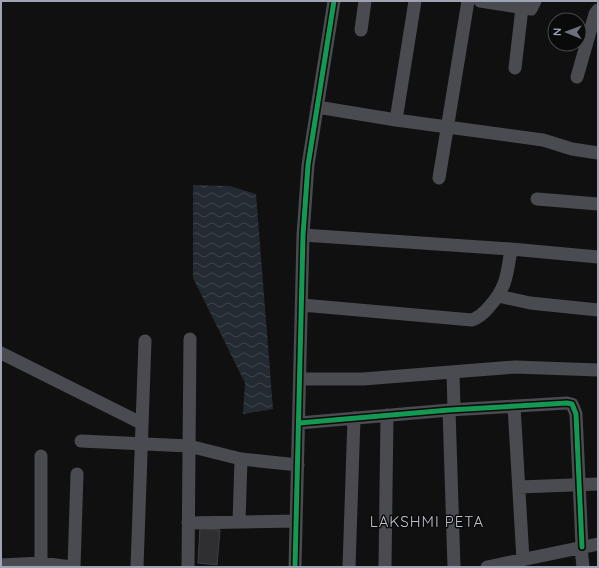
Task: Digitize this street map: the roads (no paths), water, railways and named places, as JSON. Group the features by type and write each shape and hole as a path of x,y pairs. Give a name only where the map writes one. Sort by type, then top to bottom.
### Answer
{"street":[{"path":"295,567 300,423 303,235 307,170 334,1"},
{"path":"361,30 365,1"},
{"path":"396,120 415,1"},
{"path":"439,178 468,1"},
{"path":"480,1 531,9 535,1"},
{"path":"515,68 522,8"},
{"path":"577,77 595,14 598,10"},
{"path":"317,107 396,120 552,142 572,149 598,153"},
{"path":"537,199 598,204"},
{"path":"303,235 516,249 598,257"},
{"path":"504,297 504,287 516,249"},
{"path":"302,305 472,320 480,317 504,297"},
{"path":"504,297 544,305 598,310"},
{"path":"188,567 190,339"},
{"path":"136,567 144,341"},
{"path":"1,353 141,423"},
{"path":"301,379 363,379 516,367 598,370"},
{"path":"452,372 451,410 454,567"},
{"path":"300,423 514,406 567,403 574,406 576,414 583,567"},
{"path":"514,406 519,487 517,563"},
{"path":"385,567 387,415"},
{"path":"349,567 354,418"},
{"path":"81,441 189,446 241,460 298,465"},
{"path":"41,456 41,563"},
{"path":"239,522 241,460"},
{"path":"74,567 77,474"},
{"path":"519,487 598,484"},
{"path":"188,523 296,522"},
{"path":"488,567 517,563 598,544"},
{"path":"1,565 19,566 41,563 71,567"}],"water":[{"path":"193,185 230,186 256,194 273,409 243,414 245,383 193,278"}],"district":[{"name":"LAKSHMI PETA","path":"427,521"}]}
